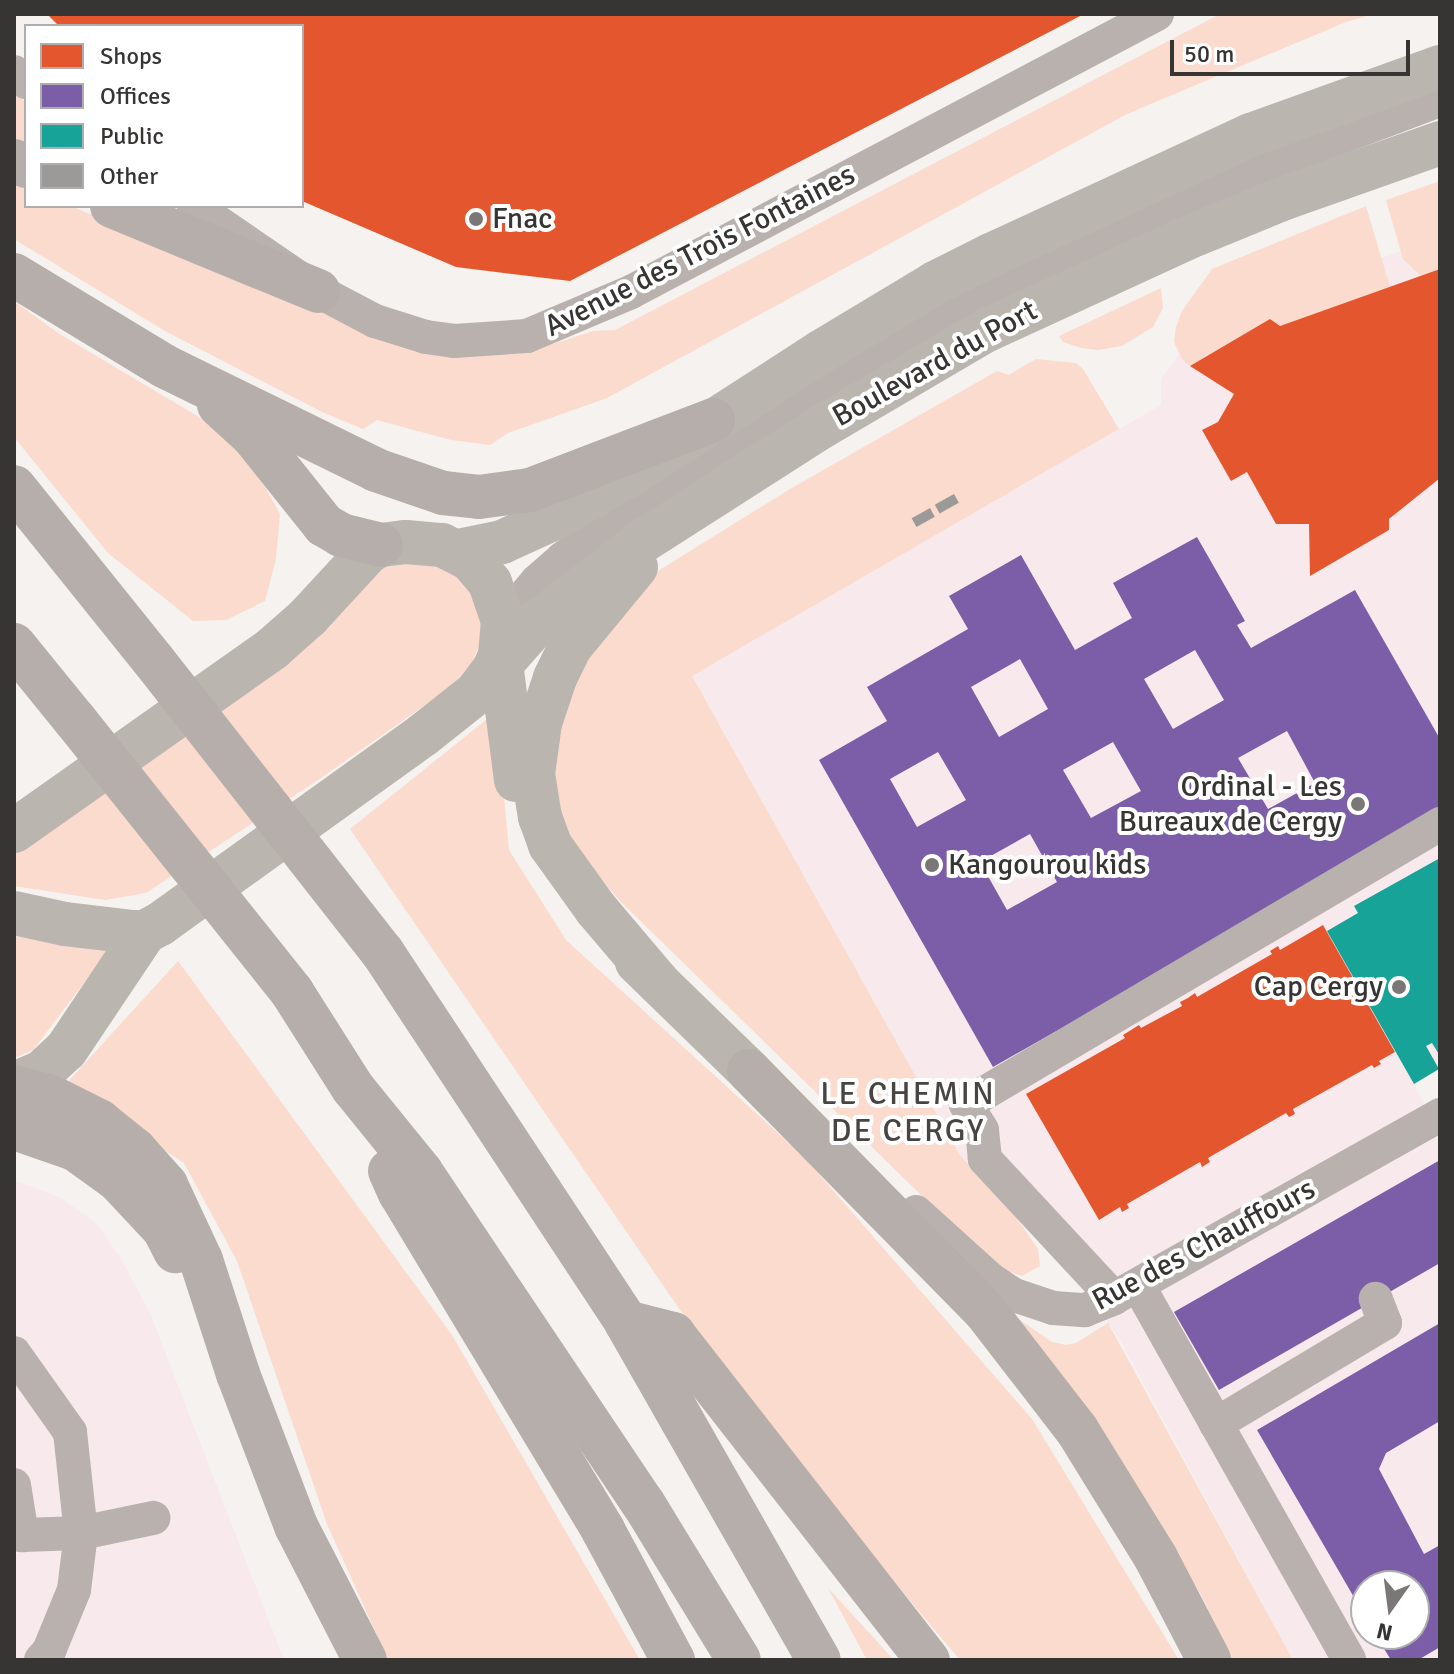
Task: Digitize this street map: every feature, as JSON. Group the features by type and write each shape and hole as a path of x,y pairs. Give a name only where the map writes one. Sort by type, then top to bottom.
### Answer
{"highway":[{"path":"117,208 318,291"},
{"path":"14,275 164,366 217,403 253,436 324,525 341,535 381,545"},
{"path":"164,366 404,483 464,496 495,496 550,485 713,420"},
{"path":"14,487 383,953 626,1322 819,1660"},
{"path":"14,645 292,992 353,1088 430,1186 643,1503 739,1660"},
{"path":"749,1071 994,1323 1077,1430 1156,1558 1209,1660"},
{"path":"14,1086 51,1097 99,1121 135,1150 166,1185 201,1260 238,1374 296,1526 365,1660"},
{"path":"353,1088 400,1193 603,1530 673,1660"},
{"path":"14,1128 75,1149 118,1180 164,1229 238,1374"},
{"path":"626,1322 673,1334 928,1660"}],"main road":[{"path":"458,551 502,542 555,518 935,283 1052,225 1251,135 1440,67"},
{"name":"Boulevard du Port","path":"153,928 423,735 498,655 575,590 671,523 823,426 985,331 1187,238 1282,199 1440,143"},
{"path":"658,982 596,909 550,845 540,817 533,774 546,700 570,647 671,523"},
{"path":"14,831 273,648 308,617 357,560 381,545 425,542 458,551 471,560 490,583 518,800 537,854 564,891 749,1071"},
{"path":"14,913 97,930 153,928"},
{"path":"14,1086 42,1072 66,1050 153,928"}],"street":[{"name":"Avenue des Trois Fontaines","path":"197,208 318,291 375,321 426,337 482,341 552,328 631,292 1157,14"},
{"path":"498,655 530,588 562,559 630,511 928,325 1236,177 1440,100"},
{"path":"1349,1660 1216,1424 1126,1292 985,1159 982,1130 966,1104 1440,824"},
{"name":"Rue des Chauffours","path":"749,1071 832,1137 990,1279 1014,1295 1071,1311 1085,1310 1126,1292 1440,1115"},
{"path":"1216,1424 1385,1323 1376,1299"},
{"path":"14,1353 70,1432 81,1533 74,1590 49,1651 41,1660"},
{"path":"14,1485 22,1535 81,1533 153,1518"}],"shaded area":[{"path":"1220,14 1374,14 1346,22 1127,114 607,398 508,433 490,445 451,440 377,420 363,429 322,412 165,331 14,239 14,181 24,185 24,208 76,208 368,331 531,351 593,331 615,330"},
{"path":"14,92 24,100 24,144 14,139"},
{"path":"1440,181 1440,269 1421,276 1403,259 1386,200"},
{"path":"1366,206 1390,287 1280,326 1269,320 1190,366 1182,359 1174,342 1176,327 1182,311 1212,269"},
{"path":"1440,243 1440,1069 1414,1084 1440,1135 1440,1660 1293,1660 1119,1338 1071,1271 959,1154 692,676 1161,405 1161,379 1180,352 1289,294 1398,252"},
{"path":"1161,288 1163,308 1153,327 1122,346 1098,350 1081,348 1063,342 1059,336"},
{"path":"14,301 58,333 199,417 250,460 280,514 276,559 265,601 226,620 193,621 108,553 14,437"},
{"path":"1036,359 1076,363 1083,369 1119,429 692,676 959,1154 1014,1214 1038,1249 1040,1266 1022,1276 1004,1270 959,1232 619,900 576,849 559,810 553,770 556,734 593,636 637,584 790,489 997,371 1009,375"},
{"path":"409,558 444,566 467,585 481,610 484,635 472,662 451,687 318,780 146,893 105,900 14,886 14,854 300,652 361,585 385,567"},
{"path":"496,712 509,850 566,940 804,1157 1032,1419 1179,1660 960,1660 748,1409 350,829"},
{"path":"14,936 109,950 33,1050 14,1058"},
{"path":"178,961 452,1335 640,1660 388,1660 327,1524 237,1261 184,1163 65,1085"},
{"path":"14,1180 61,1198 97,1224 120,1257 150,1313 284,1660 14,1660"},
{"path":"1007,1311 1052,1342 1066,1345 1076,1343 1108,1323 1293,1660 1232,1660 1201,1595 1149,1508"},
{"path":"828,1588 894,1660 867,1660"}],"building: Shops":[{"path":"47,14 1084,14 570,281 456,267 304,202 304,24 57,24"},
{"path":"1440,269 1440,478 1389,519 1389,530 1310,576 1309,524 1276,524 1247,472 1231,481 1202,430 1218,422 1234,394 1190,366 1270,319 1280,326"},
{"path":"1323,925 1395,1052 1379,1061 1381,1064 1374,1068 1372,1065 1293,1109 1295,1114 1289,1117 1286,1113 1208,1158 1210,1162 1202,1167 1200,1162 1127,1204 1129,1208 1122,1212 1120,1207 1099,1220 1026,1094 1125,1038 1123,1035 1139,1025 1141,1028 1182,1006 1180,1002 1195,993 1197,997 1272,954 1270,951 1278,946 1280,950"}],"building: Offices":[{"name":"Ordinal - Les Bureaux de Cergy","path":"1197,537 1245,621 1237,625 1251,648 1355,590 1440,739 1440,814 993,1067 819,760 887,721 867,687 968,629 949,596 1021,555 1075,650 1132,618 1113,583","holes":["1195,650 1224,700 1173,729 1144,679","1020,659 1048,709 999,737 971,687","1287,731 1315,783 1268,809 1238,758","1113,742 1141,791 1091,818 1063,770","938,752 966,800 917,827 890,779","1030,834 1057,882 1007,910 980,862"]},
{"path":"1440,1160 1440,1263 1219,1390 1174,1312"},
{"path":"1440,1323 1440,1421 1386,1453 1379,1469 1424,1554 1440,1545 1440,1647 1418,1660 1391,1660 1385,1650 1430,1650 1430,1570 1350,1570 1350,1590 1257,1430"}],"building: Public":[{"name":"Cap Cergy","path":"1440,858 1440,1056 1432,1043 1426,1046 1439,1069 1414,1084 1327,931 1358,913 1354,906"}],"building: Other":[{"path":"954,494 959,503 940,513 935,505"},
{"path":"930,508 935,517 916,527 912,518"}],"place":[{"name":"Fnac","path":"476,219"},
{"name":"Ordinal - Les Bureaux de Cergy","path":"1358,804"},
{"name":"Kangourou kids","path":"932,865"},
{"name":"Cap Cergy","path":"1399,987"}],"district":[{"name":"LE CHEMIN DE CERGY","path":"908,1114"}]}
